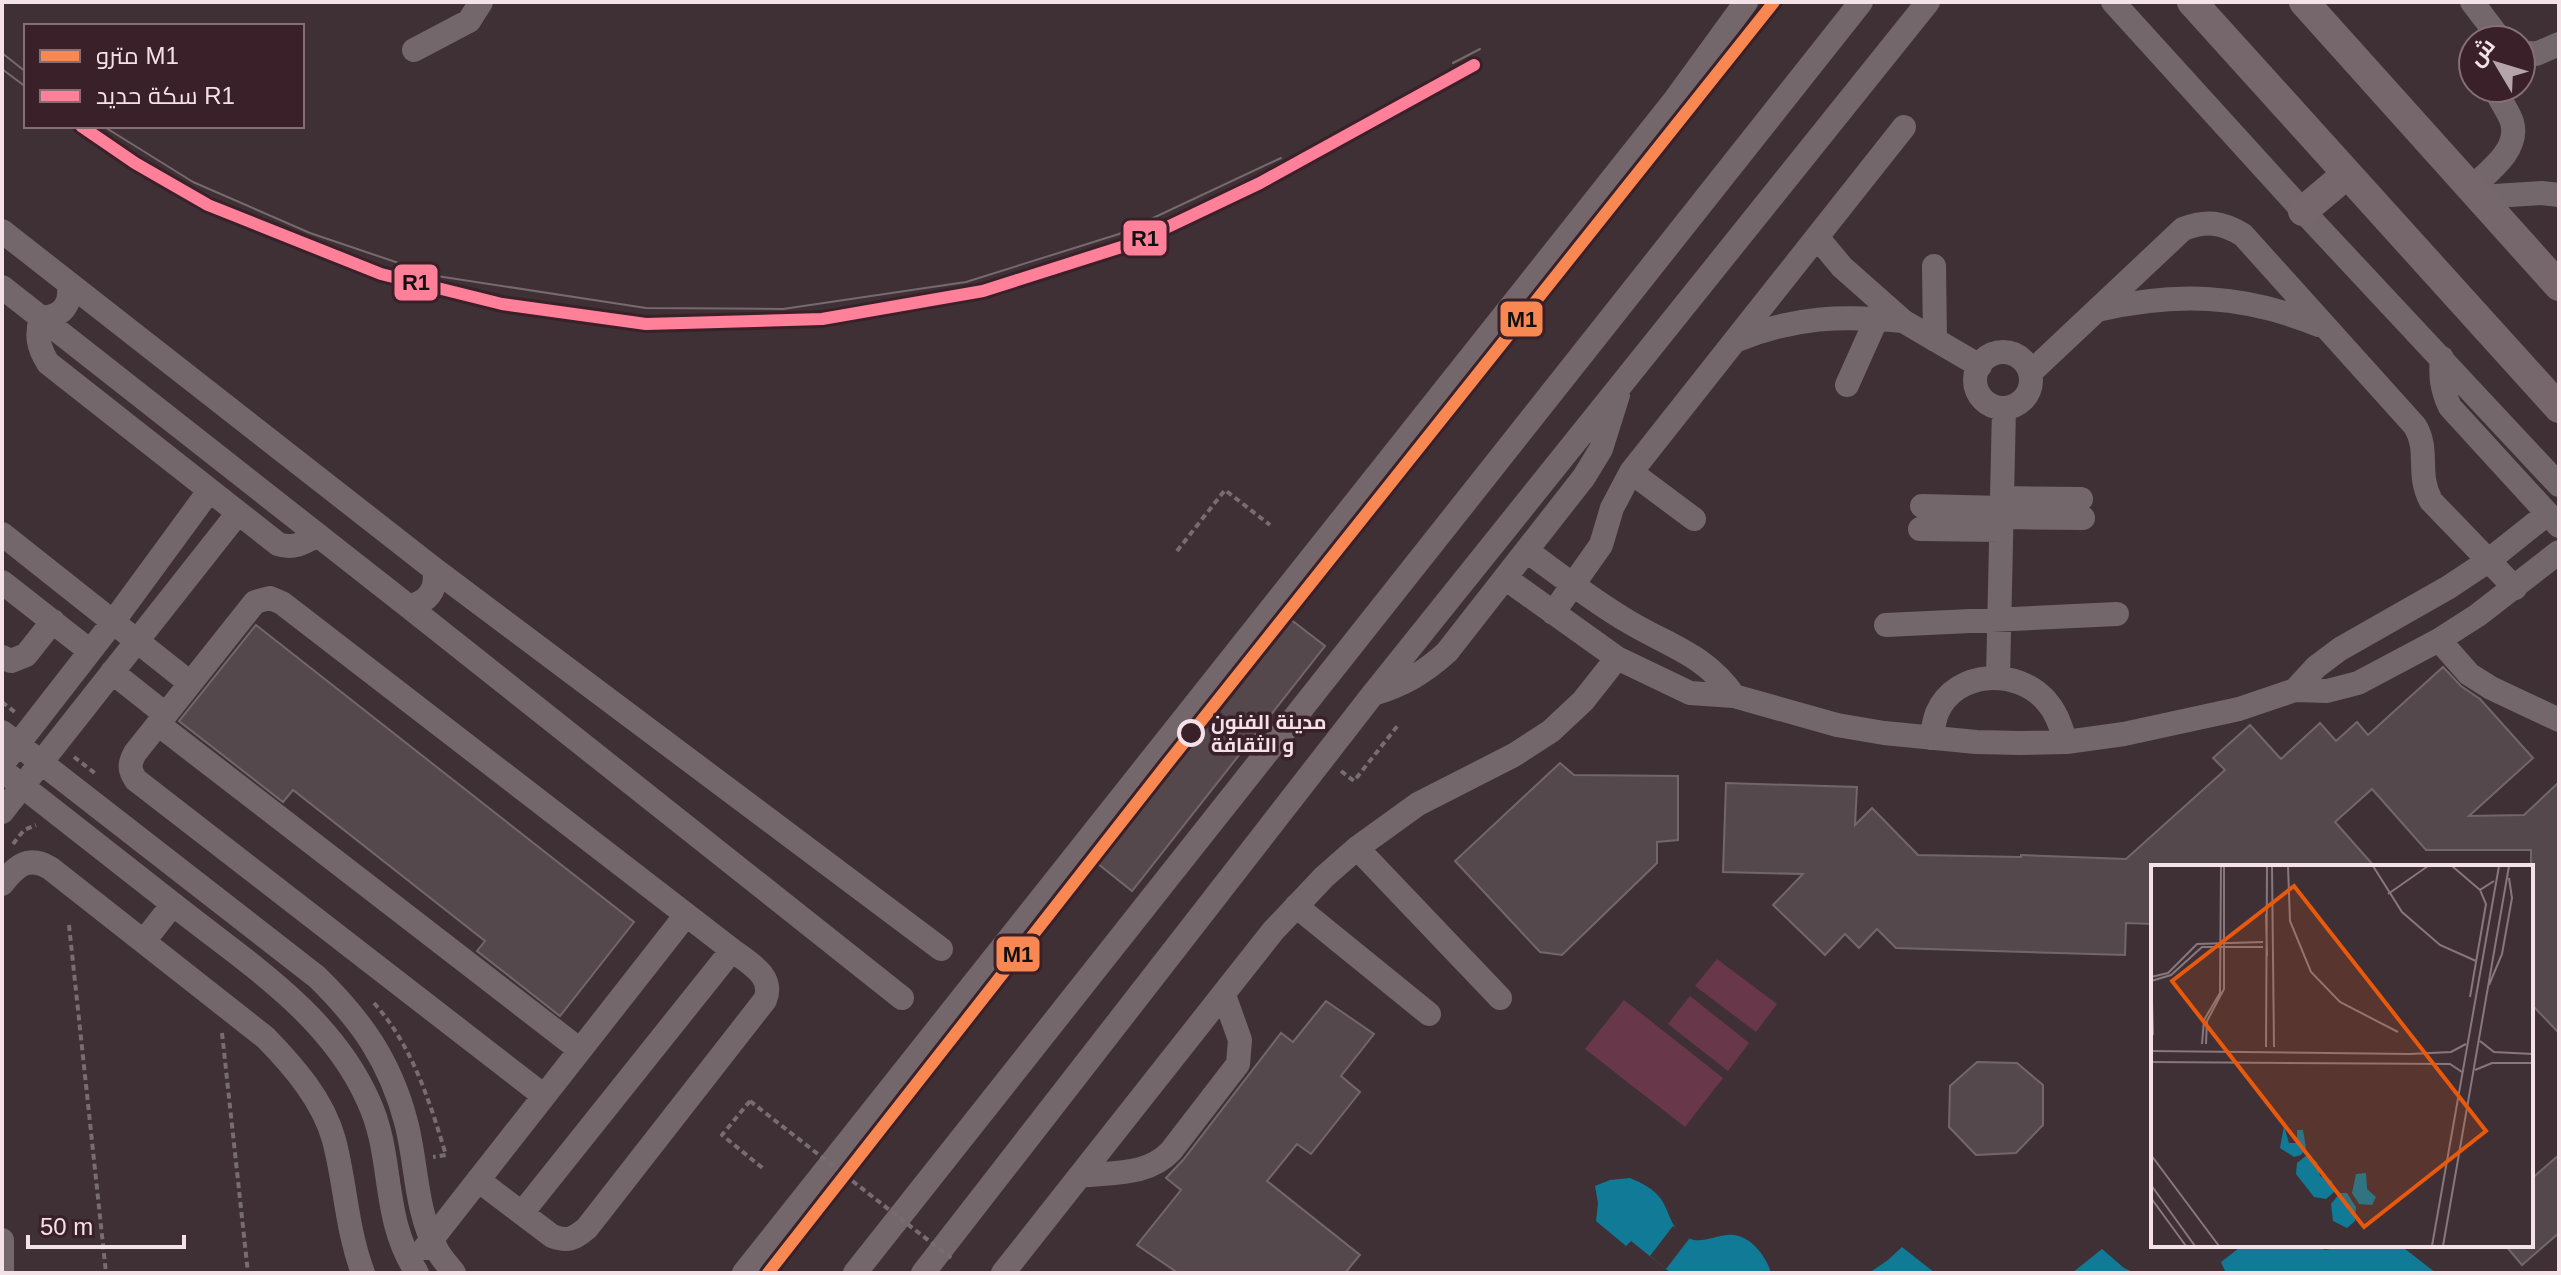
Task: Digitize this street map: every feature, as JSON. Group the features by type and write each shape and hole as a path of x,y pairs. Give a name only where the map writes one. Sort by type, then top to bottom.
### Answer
{"main road":[{"path":"2192,2 2559,408"},
{"path":"2304,2 2559,286"},
{"path":"2303,211 2347,174"}],"street":[{"path":"414,50 469,21 481,2"},
{"path":"744,1273 1674,101 1746,2"},
{"path":"855,1273 1861,2"},
{"path":"923,1273 1373,694 1928,2"},
{"path":"2113,2 2559,485"},
{"path":"2472,2 2489,24"},
{"path":"2537,54 2559,44"},
{"path":"2475,193 2511,143 2511,119 2503,104"},
{"path":"1553,613 1601,545 1612,508 1631,472 1904,127"},
{"path":"2475,193 2559,195"},
{"path":"2030,373 2183,229 2198,223 2214,222 2229,227 2243,235 2415,426 2423,446 2421,473 2424,488 2431,501 2515,588"},
{"path":"2,231 434,569 941,949"},
{"path":"1817,237 1842,267 1903,321 1980,366"},
{"path":"1934,266 1935,340"},
{"path":"41,318 56,316 67,306 68,283"},
{"path":"2,287 902,998"},
{"path":"2097,310 2161,299 2213,298 2251,303 2325,327"},
{"path":"1735,340 1766,328 1832,317 1903,321"},
{"path":"41,318 38,341 48,363 209,491 283,546 296,546 318,535"},
{"path":"1847,385 1877,318"},
{"path":"2003,352 2020,358 2030,373 2028,391 2016,405 2004,408 1990,405 1977,392 1975,383 1980,366 1986,359 2003,352"},
{"path":"2295,690 2316,667 2340,649 2449,587 2553,520 2450,407 2440,375 2442,358"},
{"path":"1373,694 1401,685 1426,671 1447,652 1584,477 1601,449 1620,387"},
{"path":"1998,677 2004,408"},
{"path":"1631,472 1694,519"},
{"path":"209,491 90,651 10,739 2,768 289,997 317,1024 346,1061 369,1100 381,1137 397,1235 414,1269"},
{"path":"1921,518 2082,509"},
{"path":"2,812 238,513"},
{"path":"2,534 190,683"},
{"path":"1527,551 1628,622 1713,670 1734,696"},
{"path":"1505,578 1617,658 1690,693 1734,696 1837,725 1931,738 1976,742 2066,742 2182,723 2295,690 2327,691 2358,683 2439,640 2515,588 2559,552"},
{"path":"408,606 431,594 435,586 434,569"},
{"path":"2,582 90,651"},
{"path":"478,1180 552,1236 564,1240 575,1238 587,1228 765,1000 770,990 767,981 732,950 277,601 262,599 248,608 162,719 131,761 132,774 544,1096"},
{"path":"1886,625 2117,614"},
{"path":"2,657 11,661 26,655 53,621"},
{"path":"2368,634 2386,669"},
{"path":"2439,640 2469,674 2491,688 2559,720"},
{"path":"1668,685 1686,653"},
{"path":"1003,1273 1296,906 1357,848 1418,804 1514,755 1551,731 1583,701 1617,658"},
{"path":"112,672 162,719 580,1050"},
{"path":"1931,738 1937,712 1948,697 1980,679 1998,677 2013,679 2039,693 2057,718 2066,742"},
{"path":"10,739 317,977 347,1006 382,1058 407,1123 422,1207 435,1248 454,1273"},
{"path":"192,880 219,845"},
{"path":"1357,848 1500,998"},
{"path":"2,884 15,867 31,861 41,862 266,1038 306,1084 323,1111 334,1139 352,1245 363,1273"},
{"path":"144,941 173,904"},
{"path":"1296,906 1429,1014"},
{"path":"414,1269 432,1239 686,915"},
{"path":"522,1213 732,950"},
{"path":"1081,1176 1143,1169 1159,1163 1171,1151 1238,1064 1240,1040 1224,995"},
{"path":"2,1240 2,1273"}],"path":[{"path":"1177,551 1225,490 1270,525"},
{"path":"1354,781 1399,724"},
{"path":"69,925 106,1273"},
{"path":"221,1024 248,1273"},
{"path":"765,1170 722,1135 750,1101 951,1258"}],"shaded area":[{"path":"1717,959 1777,1004 1756,1032 1695,986"},
{"path":"1690,996 1749,1043 1728,1071 1668,1024"},
{"path":"1624,1000 1723,1078 1685,1127 1585,1049"}],"water":[{"path":"1630,1178 1658,1195 1675,1227 1684,1236 1699,1240 1727,1235 1742,1237 1760,1252 1771,1273 1671,1273 1631,1241 1626,1246 1596,1221 1598,1203 1595,1186 1610,1180"},
{"path":"1902,1247 1935,1273 1869,1273 1888,1260"},
{"path":"2240,1247 2318,1247 2325,1250 2340,1247 2403,1247 2436,1273 2226,1273 2221,1262"},
{"path":"2102,1249 2124,1268 2135,1273 2072,1273"}],"pier":[{"path":"1673,1226 1689,1239 1666,1269 1650,1256"}],"building":[{"path":"1285,615 1325,646 1132,891 1092,859"},
{"path":"256,625 634,922 560,1016 477,951 485,941 293,790 283,802 179,721"},
{"path":"2443,667 2461,686 2480,699 2533,758 2469,816 2524,815 2559,782 2559,1033 2533,1006 2531,850 2426,850 2372,789 2335,822 2373,865 2151,865 2151,924 2126,923 2125,955 1896,948 1877,929 1859,948 1845,934 1825,955 1773,905 1803,874 1723,872 1726,783 1857,787 1855,825 1872,808 1918,855 2126,859 2225,770 2213,758 2250,725 2281,759 2320,723 2336,741 2357,722 2368,735"},
{"path":"1560,763 1574,775 1678,776 1678,840 1657,842 1657,863 1562,955 1540,952 1455,861"},
{"path":"1326,1001 1374,1034 1341,1076 1360,1092 1311,1154 1297,1144 1267,1181 1360,1255 1345,1273 1178,1273 1137,1245 1181,1190 1166,1178 1281,1033 1293,1042"},
{"path":"1977,1062 2017,1063 2043,1085 2043,1125 2016,1153 1976,1155 1949,1127 1950,1086"},
{"path":"2559,1155 2559,1233 2522,1265 2507,1247 2533,1247 2533,1177"}],"tram line":[{"path":"1453,63 1480,49"},
{"path":"2,53 24,70"},
{"path":"84,128 135,163 208,205 381,274 502,304 646,324 822,319 983,291 1134,243 1260,183 1474,65"},
{"path":"2,69 24,86"},
{"path":"106,128 193,182 310,233 437,276 646,308 783,309 966,282 1119,234 1281,158"}],"metro line":[{"name":"M1","path":"768,1273 1167,764 1774,2"}],"rail line":[{"name":"R1","path":"84,128 135,163 208,205 381,274 502,304 646,324 822,319 983,291 1134,243 1260,183 1474,65"}],"place":[{"name":"مدينة الفنون و الثقافة","path":"1191,733"}]}
